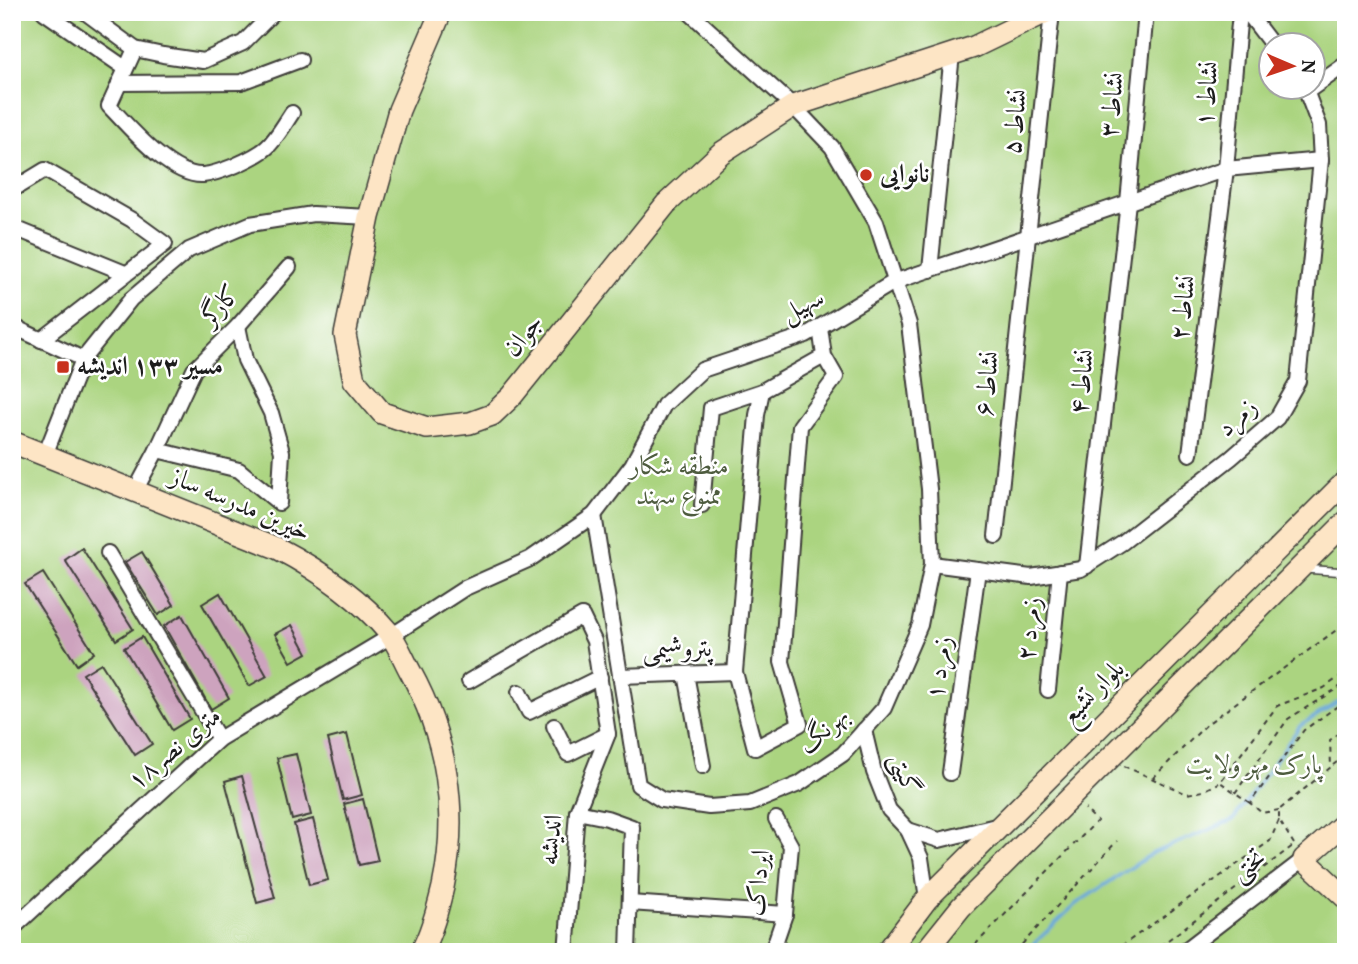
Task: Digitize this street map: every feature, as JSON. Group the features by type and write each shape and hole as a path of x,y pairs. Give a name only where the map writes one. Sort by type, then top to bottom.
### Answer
{"street":[{"path":"44,12 125,68"},
{"path":"85,12 135,48 203,61 243,43 274,12"},
{"name":"جوان","path":"441,12 399,110 369,217 345,335 354,380 383,413 427,428 470,422 492,415 512,396 666,204 720,153 793,106 974,47 1046,12"},
{"name":"بهرنگ","path":"594,515 638,785 662,800 709,807 750,804 799,784 842,754 884,708 920,625 932,564 929,489 909,324 876,222 832,147 793,106 689,12"},
{"name":"نشاط ۵","path":"1030,236 1052,12"},
{"name":"نشاط ۳","path":"1128,202 1146,12"},
{"path":"1243,18 1258,32"},
{"name":"نشاط ۱","path":"1226,169 1243,18"},
{"path":"135,48 109,106 155,154 187,172 200,176 255,157 270,147 292,113"},
{"path":"930,270 952,54"},
{"path":"119,83 241,82 300,60"},
{"path":"1326,77 1346,64"},
{"name":"زمرد","path":"932,564 1031,577 1087,566 1123,542 1277,418 1298,381 1321,160 1319,125 1311,102"},
{"name":"سهیل","path":"391,636 465,588 530,559 594,515 632,466 664,405 702,370 806,335 894,282 1128,202 1226,169 1321,160"},
{"name":"نشاط ۲","path":"1190,454 1226,169"},
{"path":"12,190 46,170 132,220 165,244 41,340"},
{"name":"نشاط ۴","path":"1087,566 1128,202"},
{"path":"45,455 83,359 131,299 189,250 250,224 313,214 369,217"},
{"path":"12,227 125,273"},
{"name":"نشاط ۶","path":"996,536 1030,236"},
{"name":"کارگر","path":"135,491 194,370 238,326 289,267"},
{"path":"12,326 83,359"},
{"path":"157,450 239,470 279,503 282,452 271,414 245,360 238,326"},
{"path":"762,391 757,415 736,672 755,748 800,724 782,662 800,426 836,377 824,356 820,327"},
{"path":"702,505 711,408 762,391 824,356"},
{"name":"خیرین مدرسه ساز","path":"12,442 277,548 314,568 352,597 391,636 426,700 443,754 451,811 446,872 438,906 421,952"},
{"name":"بلوار تشیع","path":"887,952 927,899 1346,481"},
{"path":"925,952 961,906 1346,522"},
{"path":"108,553 219,738"},
{"name":"زمرد ۱","path":"950,773 978,570"},
{"name":"زمرد ۲","path":"1048,690 1060,572"},
{"path":"470,681 582,616 594,641 608,736 569,754 554,726"},
{"name":"۱۸متری نصر","path":"12,929 219,738 391,636"},
{"name":"پتروشیمی","path":"620,676 736,672"},
{"path":"686,674 703,766"},
{"path":"519,692 529,712 600,677"},
{"name":"گیتی","path":"864,730 874,772 889,810 908,830 921,858 927,899"},
{"name":"اندیشه","path":"566,952 577,812 608,736"},
{"path":"577,812 607,818 632,827 628,952"},
{"name":"تختی","path":"1183,952 1341,816"},
{"name":"ایرداک","path":"772,952 785,914 791,846 776,819"},
{"name":"گیتی","path":"908,830 939,840 1001,825"},
{"path":"1299,851 1346,898"},
{"path":"630,902 785,914"}],"lane":[{"path":"1299,569 1346,572"}],"path":[{"path":"1153,778 1207,724 1346,623"},
{"path":"1109,759 1187,794 1203,792 1220,782 1277,706 1324,688 1346,673"},
{"path":"1235,793 1288,719 1346,683"},
{"path":"1250,803 1304,730 1346,700"},
{"path":"1331,767 1330,740 1346,728"},
{"path":"1220,782 1262,813 1279,810 1346,755"},
{"path":"968,952 1097,821 1072,796"},
{"path":"1341,816 1346,800"},
{"path":"1113,952 1270,841 1279,820 1279,810"},
{"path":"1152,952 1299,851 1279,820"},
{"path":"1015,952 1117,841"}],"green space":[{"name":"منطقه شکار ممنوع سهند","path":"12,12 1346,12 1346,952 12,952"}],"building":[{"path":"82,548 133,629 116,640 65,560"},
{"path":"142,552 174,605 158,615 125,562"},
{"path":"43,573 94,653 77,665 25,584"},
{"path":"220,593 267,676 249,686 202,604"},
{"path":"182,615 229,698 211,709 164,626"},
{"path":"292,625 307,653 291,662 275,634"},
{"path":"142,637 190,719 172,730 124,648"},
{"path":"101,663 152,744 135,755 83,674"},
{"path":"347,734 362,795 343,800 328,739"},
{"path":"296,754 311,815 292,820 277,758"},
{"path":"242,776 275,898 257,903 225,781"},
{"path":"363,799 378,861 359,865 344,804"},
{"path":"313,819 328,880 309,885 294,824"}],"waterway":[{"path":"1025,952 1076,904 1153,853 1233,820 1300,726 1346,697"}],"place":[{"name":"نانوایی","path":"866,175"},
{"name":"مسیر ۱۳۳ اندیشه","path":"63,367"}],"park label":[{"name":"پارک مهر ولایت","path":"1254,766"}]}
